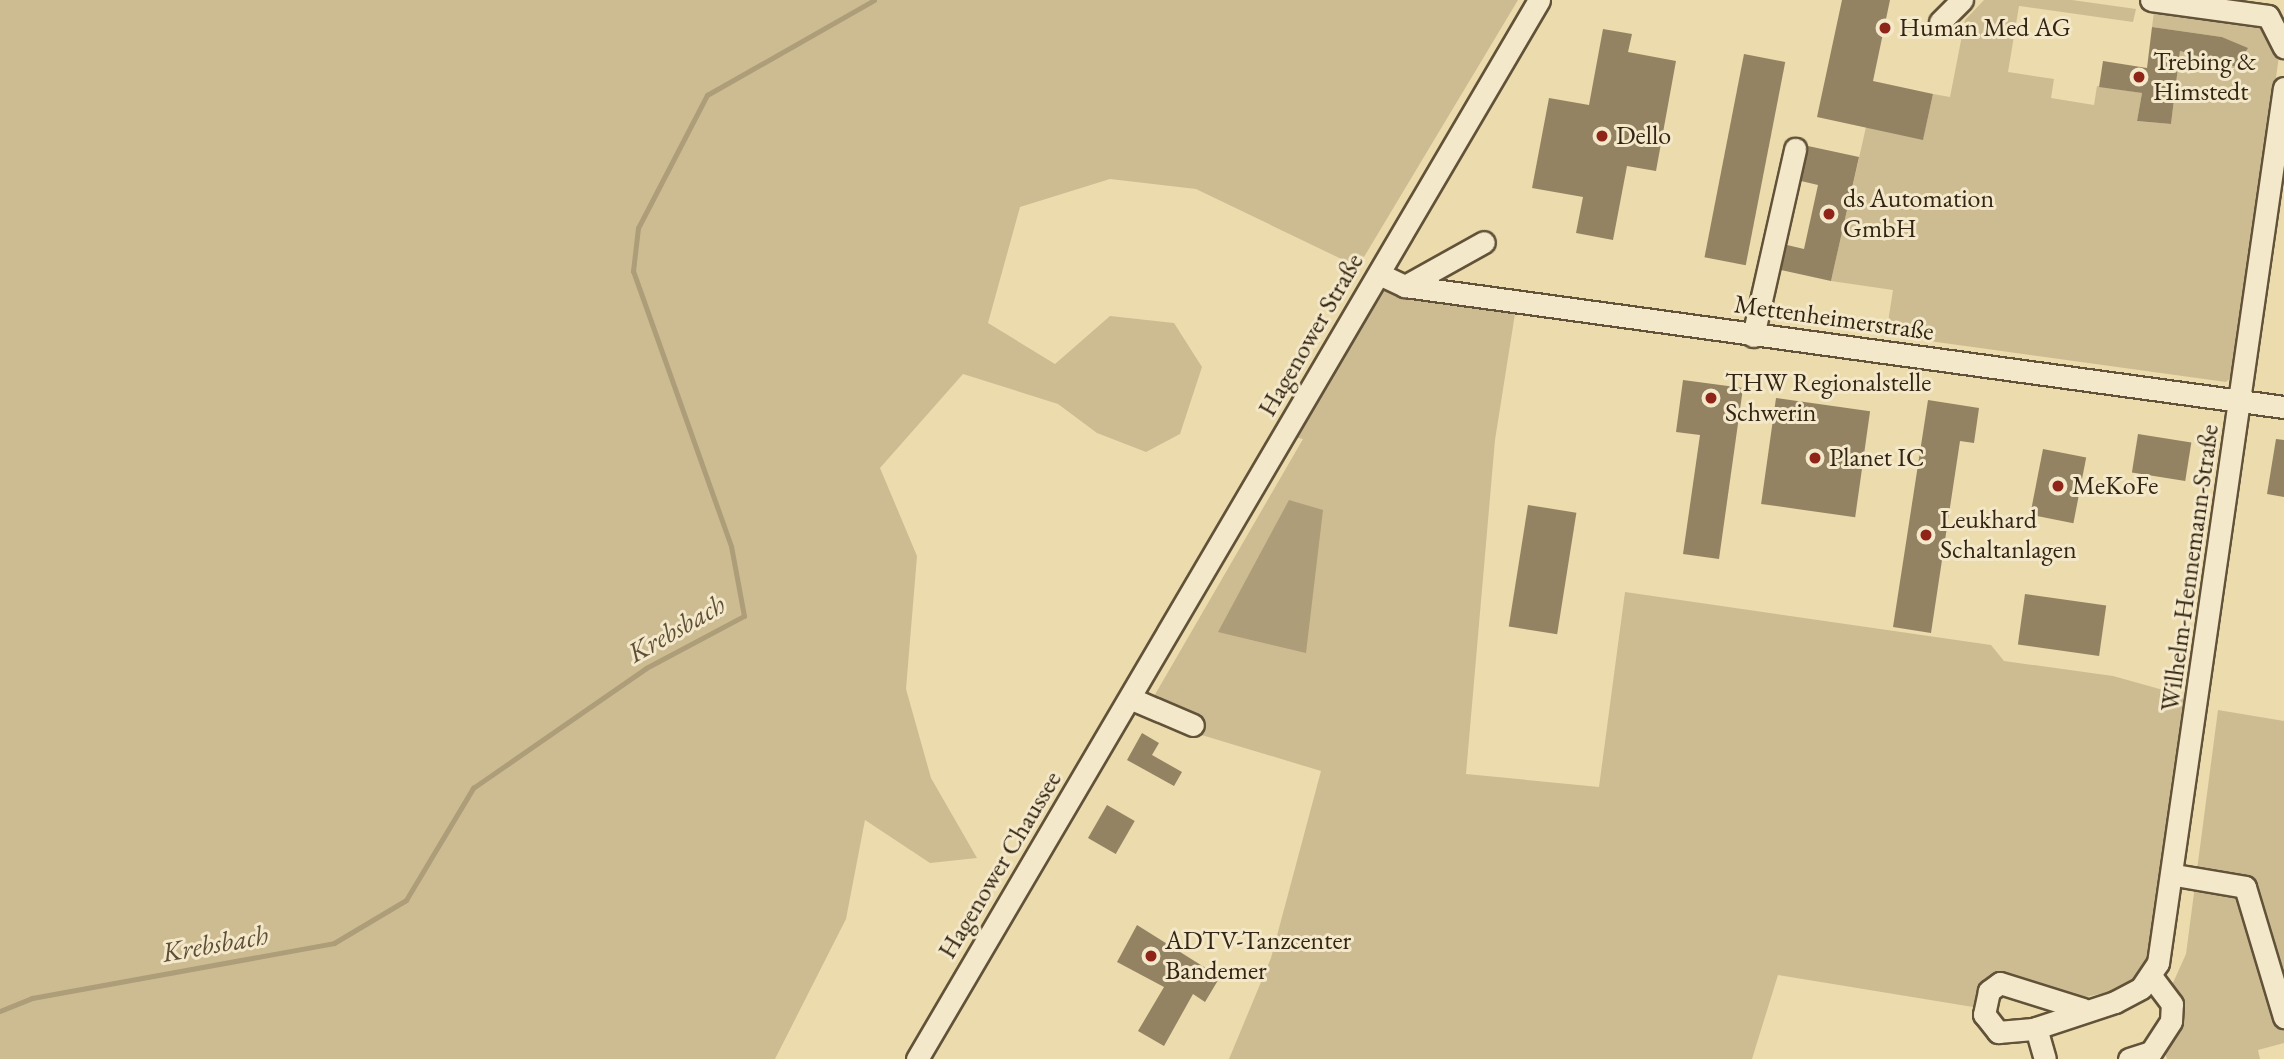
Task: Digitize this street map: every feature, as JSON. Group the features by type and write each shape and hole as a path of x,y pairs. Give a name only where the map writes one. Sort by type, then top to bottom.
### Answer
{"street":[{"name":"Hagenower Straße","path":"1132,699 1332,370 1379,274 1539,0"},
{"path":"1940,22 1962,0"},
{"path":"2151,0 2268,16 2284,47"},
{"name":"Wilhelm-Hennemann-Straße","path":"2152,977 2175,875 2242,400 2274,251 2284,88"},
{"path":"1753,336 1795,149"},
{"path":"1405,286 1484,242"},
{"name":"Mettenheimerstraße","path":"1379,274 1405,286 2284,407"},
{"path":"1132,699 1193,725"},
{"name":"Hagenower Chaussee","path":"917,1059 1132,699"},
{"path":"2175,875 2245,887 2284,1017"},
{"path":"2083,1009 2012,983 1989,991 1987,1025 1998,1032 2036,1028 2083,1009 2115,1002 2152,977 2172,1004 2171,1021 2151,1052 2129,1059"},
{"path":"2036,1028 2045,1059"}],"shaded area":[{"path":"0,0 1518,0 1358,267 1196,189 1110,179 1020,207 988,323 1055,364 1110,316 1174,323 1202,367 1180,434 1146,452 1097,433 1058,404 963,374 880,468 917,556 906,689 931,778 977,858 930,863 865,820 846,919 775,1059 0,1059"},
{"path":"1984,0 2072,0 2136,9 2133,22 2019,6 2008,72 2054,79 2051,98 2094,105 2097,86 2142,93 2137,121 2171,124 2180,51 2236,67 2247,48 2222,37 2152,27 2154,12 2259,27 2274,36 2279,56 2235,374 2226,382 1886,335 1893,290 1831,281 1866,127 1923,139 1933,94 1950,97 1965,20"},
{"path":"1379,274 1517,301 1495,440 1466,774 1599,787 1625,592 1991,645 2004,661 2113,676 2192,698 2149,958 2135,977 2117,990 2077,999 2003,974 1982,985 1973,1007 1778,975 1752,1059 1229,1059 1271,958 1321,771 1142,717 1303,439 1286,435"},
{"path":"1289,500 1323,510 1306,653 1218,632"},
{"path":"2218,710 2284,721 2284,1043 2258,1050 2260,1059 2167,1059 2164,1050 2180,1023 2182,1003 2172,985 2186,954"}],"building":[{"path":"1842,0 1890,0 1873,81 1933,94 1923,140 1817,117"},
{"name":"Trebing & Himstedt","path":"2152,27 2222,37 2248,48 2236,67 2180,51 2171,124 2137,121 2142,93 2099,87 2103,61 2147,68"},
{"name":"Dello","path":"1603,29 1632,34 1628,52 1676,61 1656,171 1627,166 1613,240 1576,233 1583,197 1532,188 1549,98 1589,105"},
{"path":"1744,54 1785,62 1746,265 1705,257"},
{"name":"ds Automation GmbH","path":"1808,146 1859,157 1831,281 1781,270 1787,245 1804,249 1818,185 1801,181"},
{"path":"1683,380 1743,388 1719,559 1683,554 1700,435 1676,432"},
{"name":"Planet IC","path":"1776,398 1870,411 1855,517 1761,504"},
{"name":"Leukhard Schaltanlagen","path":"1928,400 1979,408 1974,443 1960,441 1931,633 1893,627"},
{"path":"2138,434 2191,442 2185,481 2132,473"},
{"path":"2276,439 2284,440 2284,497 2267,494"},
{"name":"MeKoFe","path":"2043,449 2086,457 2073,523 2030,515"},
{"path":"1528,505 1576,513 1557,634 1509,626"},
{"path":"2025,594 2106,605 2099,656 2018,645"},
{"path":"1142,733 1159,743 1152,755 1182,772 1174,786 1127,760"},
{"path":"1107,805 1135,821 1116,854 1088,838"},
{"path":"1137,925 1220,977 1205,1002 1193,994 1164,1046 1138,1031 1164,987 1117,962"}],"waterway":[{"name":"Krebsbach","path":"0,1011 32,998 334,943 406,900 473,788 646,668 744,616 731,546 633,271 638,228 707,95 874,0"}],"place":[{"name":"Human Med AG","path":"1885,28"},
{"name":"Trebing & Himstedt","path":"2139,77"},
{"name":"Dello","path":"1602,136"},
{"name":"ds Automation GmbH","path":"1829,214"},
{"name":"THW Regionalstelle Schwerin","path":"1711,398"},
{"name":"Planet IC","path":"1815,458"},
{"name":"MeKoFe","path":"2058,486"},
{"name":"Leukhard Schaltanlagen","path":"1926,535"},
{"name":"ADTV-Tanzcenter Bandemer","path":"1151,956"}]}
